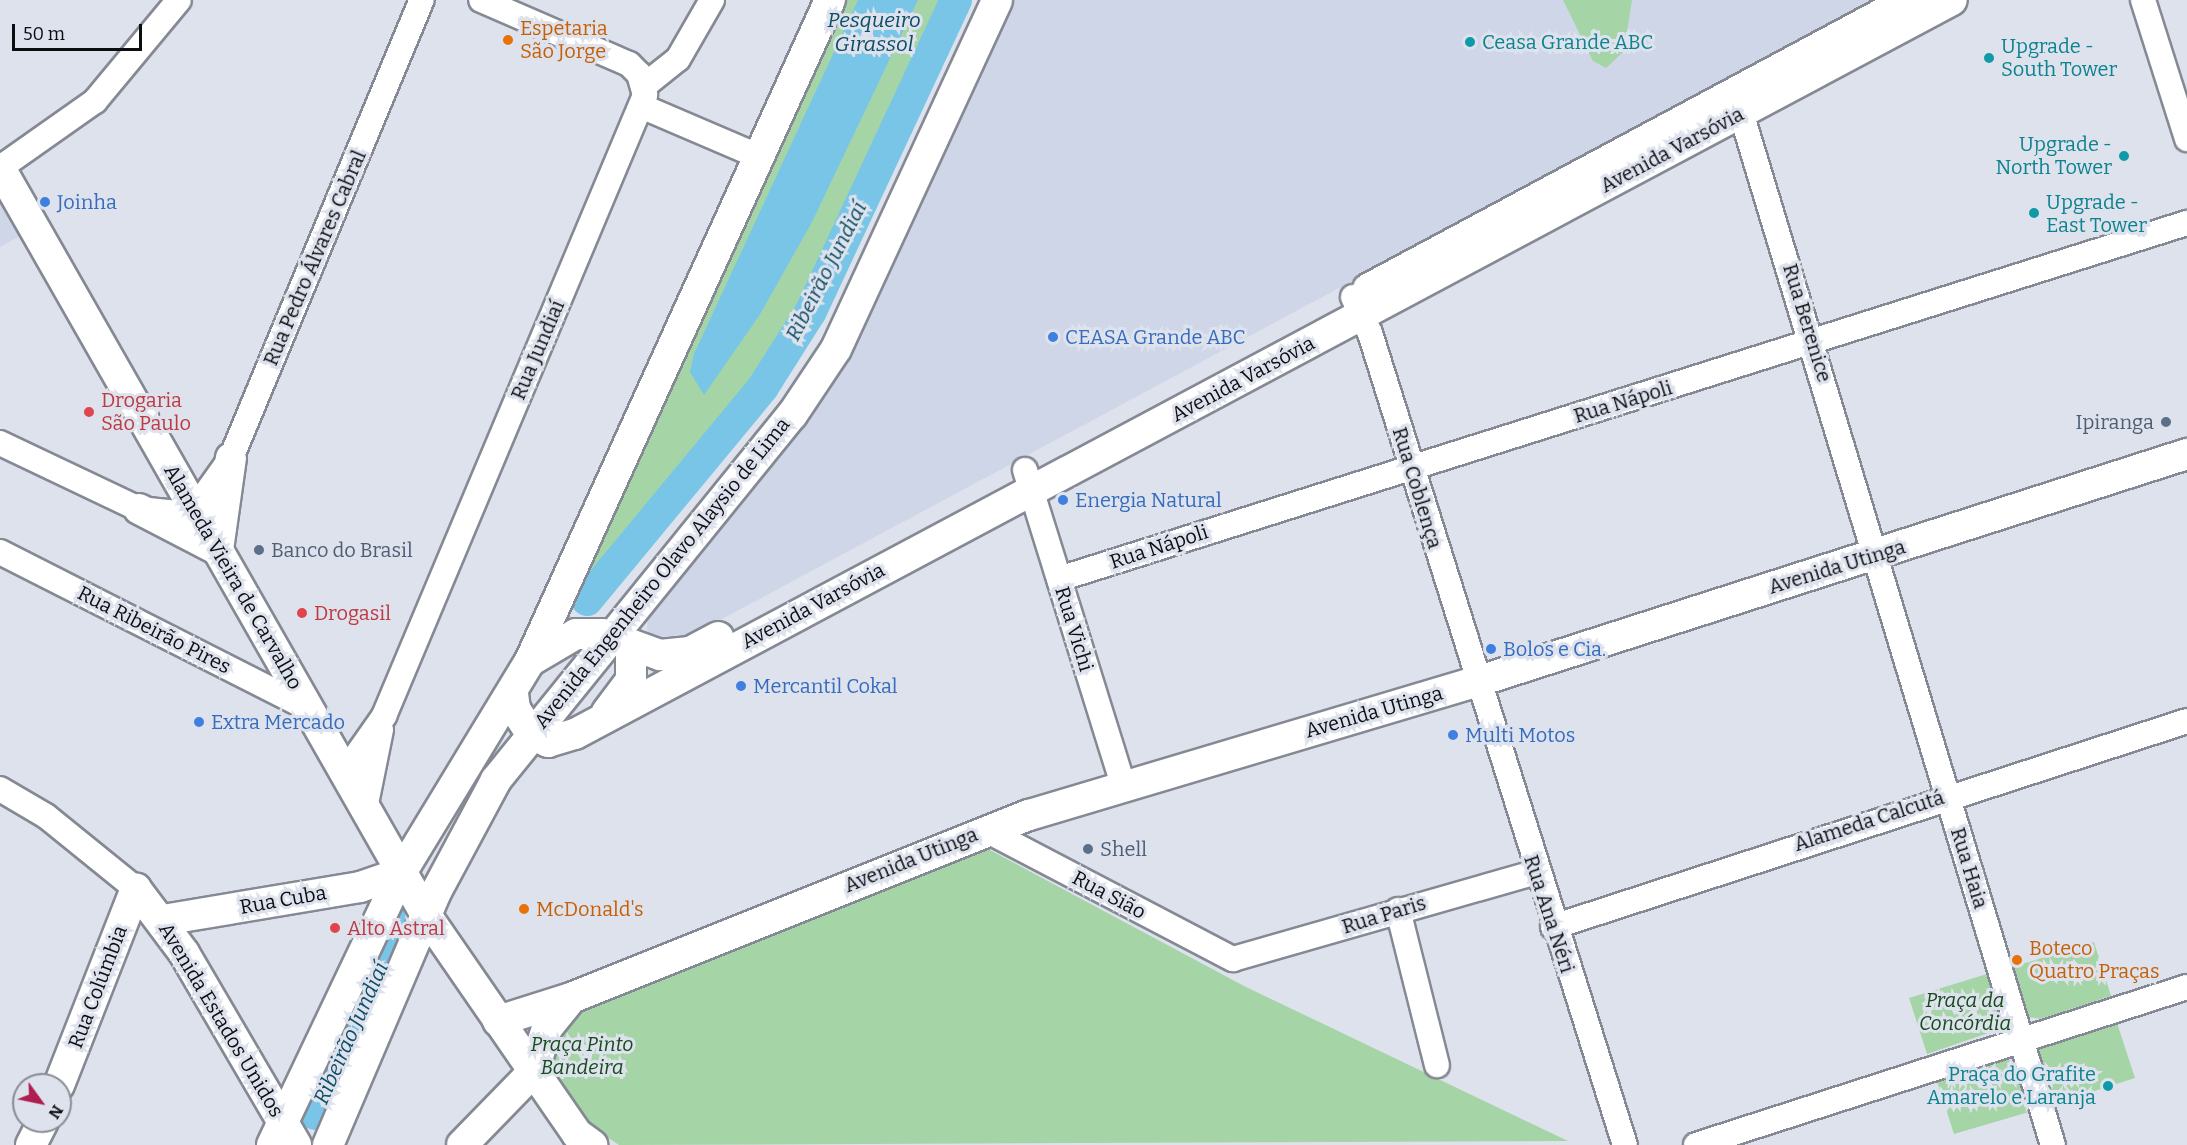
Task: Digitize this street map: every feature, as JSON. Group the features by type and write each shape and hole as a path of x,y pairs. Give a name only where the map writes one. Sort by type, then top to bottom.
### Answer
{"main road":[{"name":"Avenida Engenheiro Olavo Alaysio de Lima","path":"284,1138 401,873 513,694 530,661 830,0"},
{"name":"Avenida Engenheiro Olavo Alaysio de Lima","path":"328,1145 426,915 485,798 531,734 620,642 792,414 836,349 997,0"},
{"name":"Avenida Varsóvia","path":"530,661 576,634 620,642 660,655 690,652 1028,480 1359,306 1738,102 1908,0"},
{"name":"Avenida Varsóvia","path":"1738,102 1952,0"},
{"name":"Alameda Vieira de Carvalho","path":"0,168 401,873 426,915 533,1072"},
{"name":"Avenida Utinga","path":"498,1021 571,998 986,830 1476,682 2187,454"},
{"path":"139,508 218,550 231,458"},
{"name":"Avenida Varsóvia","path":"531,734 548,742 562,740 1028,480"},
{"path":"599,721 631,680 620,642"},
{"path":"513,694 515,709 531,734"},
{"name":"Rua Cuba","path":"163,921 360,887 401,873"},
{"name":"Avenida Estados Unidos","path":"136,889 163,921 284,1138"},
{"name":"Rua Colúmbia","path":"64,1073 136,889"},
{"path":"462,1145 533,1072 548,1028 571,998"},
{"path":"533,1072 577,1134 592,1145"}],"street":[{"path":"0,168 95,101 179,0"},
{"name":"Rua Pedro Álvares Cabral","path":"192,506 231,458 422,0"},
{"name":"Rua Jundiaí","path":"365,809 384,716 643,96 678,59 712,0"},
{"path":"2143,0 2177,70 2187,139"},
{"path":"495,2 629,64 643,96 760,157"},
{"name":"Rua Berenice","path":"1738,102 1815,344 1876,555"},
{"name":"Rua Nápoli","path":"1059,579 1410,467 1815,344 2187,223"},
{"name":"Rua Coblença","path":"1359,306 1476,682"},
{"path":"0,443 139,508 175,513 192,506"},
{"name":"Rua Vichi","path":"1028,480 1124,788"},
{"name":"Rua Ribeirão Pires","path":"0,552 308,708"},
{"name":"Rua Haia","path":"1876,555 2053,1145"},
{"name":"Rua Ana Néri","path":"1476,682 1625,1145"},
{"name":"Rua Jundiaí","path":"344,772 384,716"},
{"name":"Alameda Calcutá","path":"1553,927 1948,796 2187,721"},
{"name":"Avenida Estados Unidos","path":"1,792 94,851 136,889"},
{"name":"Rua Sião","path":"986,830 1233,959"},
{"name":"Rua Paris","path":"1233,959 1536,872"},
{"path":"1398,910 1437,1065"},
{"path":"1696,1145 2187,987"}],"shaded area":[{"name":"CEASA Grande ABC","path":"1014,0 1876,0 683,640 656,640 647,630 648,610 841,368 875,307"},
{"path":"0,200 20,236 0,247"}],"green space":[{"path":"845,0 946,0 825,262 761,378 584,590 577,587"},
{"path":"1563,0 1632,0 1624,51 1606,68 1593,61"},
{"name":"Praça Pinto Bandeira","path":"988,849 1244,986 1568,1141 619,1145 593,1128 549,1066 558,1032 578,1012"},
{"name":"Praça da Concórdia","path":"2094,942 2111,996 2040,1019 2029,1017 2009,968"},
{"name":"Praça da Concórdia","path":"1990,973 2003,1028 1927,1054 1909,998"},
{"name":"Praça da Concórdia","path":"2117,1023 2135,1078 2051,1105 2039,1049"},
{"name":"Praça da Concórdia","path":"2008,1059 2019,1067 2036,1110 1954,1134 1936,1078"}],"water":[{"name":"Pesqueiro Girassol","path":"858,0 918,0 811,224 759,316 704,395 690,372 694,354"}],"waterway":[{"name":"Ribeirão Jundiaí","path":"587,600 763,387 811,311 956,0"},
{"name":"Ribeirão Jundiaí","path":"315,1114 402,919"}],"place":[{"name":"Espetaria São Jorge","path":"508,40"},
{"name":"Ceasa Grande ABC","path":"1470,42"},
{"name":"Upgrade - South Tower","path":"1989,58"},
{"name":"Upgrade - North Tower","path":"2124,156"},
{"name":"Joinha","path":"45,202"},
{"name":"Upgrade - East Tower","path":"2034,213"},
{"name":"CEASA Grande ABC","path":"1053,337"},
{"name":"Drogaria São Paulo","path":"89,412"},
{"name":"Ipiranga","path":"2166,422"},
{"name":"Energia Natural","path":"1063,500"},
{"name":"Banco do Brasil","path":"259,550"},
{"name":"Drogasil","path":"302,613"},
{"name":"Bolos e Cia.","path":"1491,649"},
{"name":"Mercantil Cokal","path":"741,686"},
{"name":"Extra Mercado","path":"199,722"},
{"name":"Multi Motos","path":"1453,735"},
{"name":"Shell","path":"1088,849"},
{"name":"McDonald's","path":"524,909"},
{"name":"Alto Astral","path":"335,928"},
{"name":"Boteco Quatro Praças","path":"2017,960"},
{"name":"Praça do Grafite Amarelo e Laranja","path":"2108,1086"}]}
